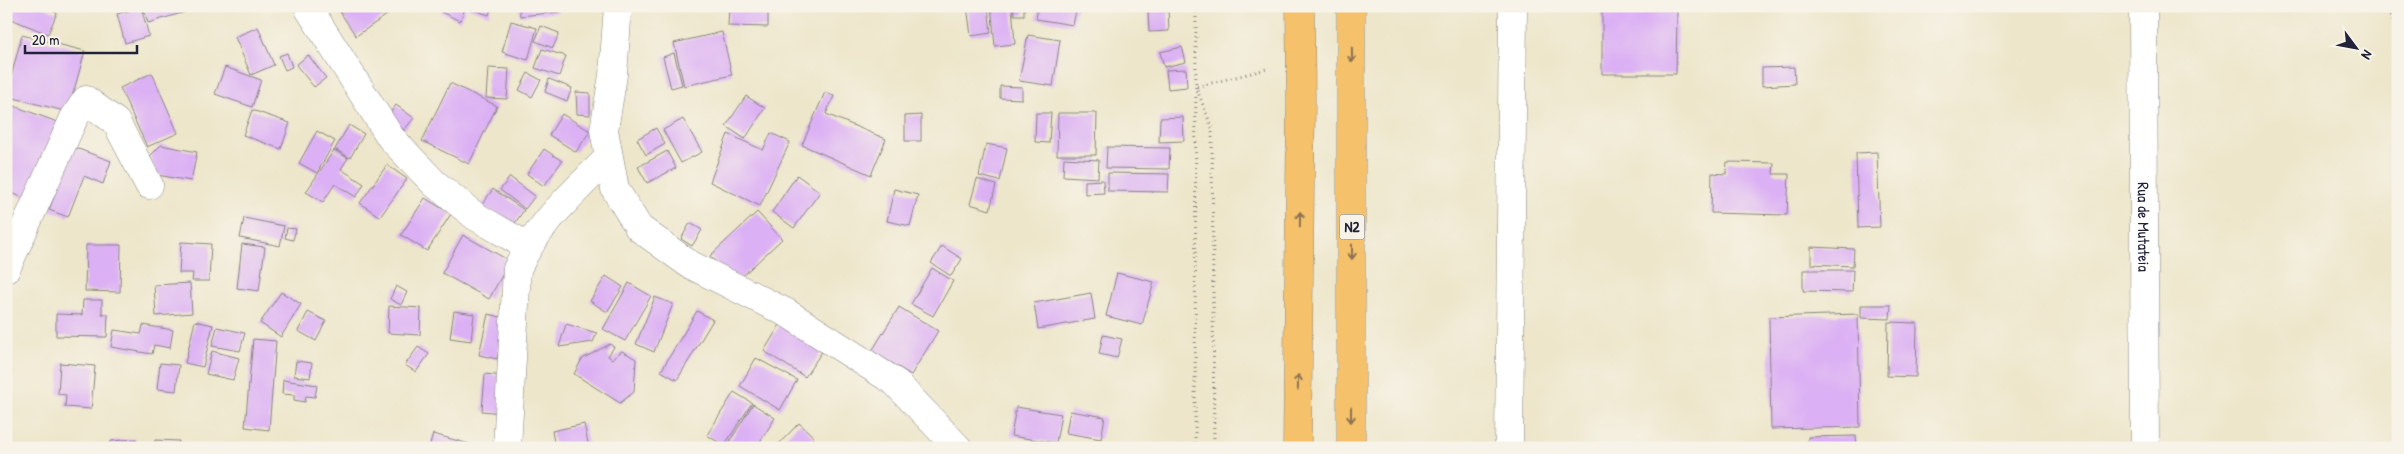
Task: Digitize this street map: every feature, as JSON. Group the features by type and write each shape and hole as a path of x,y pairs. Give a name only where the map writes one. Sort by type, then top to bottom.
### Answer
{"highway":[{"path":"1297,448 1300,6"},
{"name":"N2","path":"1351,6 1351,448"}],"street":[{"path":"618,6 613,75 604,130 615,189 638,228 689,264 788,313 895,382 958,448"},
{"path":"1509,448 1513,6"},
{"name":"Rua de Mutateia","path":"2143,6 2145,448"},
{"path":"308,9 391,138 434,183 475,216 527,246"},
{"path":"6,269 74,118 86,100 116,122 150,185"},
{"path":"507,448 517,269 527,246 543,224 608,158"}],"path":[{"path":"1195,448 1196,6"},
{"path":"2387,6 2398,33"},
{"path":"1196,87 1301,60"},
{"path":"1196,87 1212,128 1214,448"}],"building":[{"path":"6,6 42,6 57,13 48,34 6,17"},
{"path":"143,6 195,6 195,9 148,23"},
{"path":"336,6 400,6 356,36"},
{"path":"444,6 466,6 460,21 441,12"},
{"path":"469,6 492,6 489,15 468,8"},
{"path":"519,6 558,6 559,12 520,16"},
{"path":"729,6 768,6 768,27 728,26"},
{"path":"967,6 988,6 991,33 971,36"},
{"path":"991,6 1012,6 1015,44 995,46"},
{"path":"1014,6 1024,6 1024,15 1014,15"},
{"path":"1038,6 1077,6 1073,25 1036,19"},
{"path":"141,7 149,36 125,43 117,14"},
{"path":"1168,9 1169,31 1149,32 1148,11"},
{"path":"1602,10 1677,10 1676,74 1602,74"},
{"path":"511,21 537,28 528,60 502,52"},
{"path":"541,26 559,33 553,48 535,41"},
{"path":"258,27 274,65 251,75 235,37"},
{"path":"722,32 732,75 684,86 674,43"},
{"path":"22,35 85,51 68,112 6,96"},
{"path":"1028,35 1060,40 1053,86 1019,81"},
{"path":"1182,47 1186,62 1164,67 1160,52"},
{"path":"542,49 566,56 559,76 535,68"},
{"path":"287,53 292,67 285,70 279,56"},
{"path":"674,53 682,85 671,88 663,57"},
{"path":"308,55 326,78 314,87 296,65"},
{"path":"225,67 261,80 252,107 215,94"},
{"path":"1794,67 1795,84 1762,86 1762,68"},
{"path":"488,68 509,69 507,99 486,98"},
{"path":"1186,69 1187,87 1168,89 1166,70"},
{"path":"152,73 178,133 147,147 120,88"},
{"path":"528,73 541,80 532,97 519,90"},
{"path":"549,79 572,88 567,101 545,92"},
{"path":"450,83 497,106 469,164 422,141"},
{"path":"1000,86 1022,87 1022,99 1000,98"},
{"path":"576,92 590,93 590,115 577,114"},
{"path":"825,92 834,96 826,114 886,139 871,175 802,145"},
{"path":"746,96 765,108 745,139 726,126"},
{"path":"6,103 60,123 32,201 6,191"},
{"path":"396,105 414,118 404,130 387,117"},
{"path":"252,110 290,123 281,149 243,135"},
{"path":"1036,113 1051,113 1049,143 1035,142"},
{"path":"1058,113 1097,113 1096,155 1057,155"},
{"path":"562,114 590,131 576,152 549,135"},
{"path":"921,115 921,141 905,141 905,116"},
{"path":"1183,117 1184,141 1159,142 1160,118"},
{"path":"683,119 702,152 681,163 663,130"},
{"path":"349,125 364,134 350,158 335,149"},
{"path":"656,128 665,144 646,155 637,139"},
{"path":"317,131 335,141 317,173 299,163"},
{"path":"771,133 790,142 760,206 710,182 728,134 763,150"},
{"path":"986,144 1007,148 1000,181 979,176"},
{"path":"161,145 197,152 191,181 157,175 150,156"},
{"path":"73,147 111,161 103,184 84,176 68,217 49,210"},
{"path":"1107,147 1170,148 1169,169 1106,168"},
{"path":"544,149 562,161 544,186 527,174"},
{"path":"334,150 348,158 341,169 364,184 356,197 335,184 323,202 306,192"},
{"path":"667,151 676,168 647,183 638,167"},
{"path":"1877,152 1880,227 1858,228 1856,153"},
{"path":"1064,158 1099,160 1098,178 1063,176"},
{"path":"1727,162 1774,163 1773,174 1789,174 1787,215 1711,213 1712,173 1726,174"},
{"path":"387,165 407,179 380,217 360,203"},
{"path":"1108,173 1169,174 1168,192 1108,191"},
{"path":"797,175 820,192 794,228 772,212"},
{"path":"510,177 535,196 525,209 500,190"},
{"path":"977,179 996,185 990,210 970,204"},
{"path":"1103,180 1104,193 1085,194 1085,181"},
{"path":"493,189 524,210 513,226 481,206"},
{"path":"894,189 918,195 910,226 887,221"},
{"path":"425,198 451,214 427,251 401,235"},
{"path":"757,212 782,239 735,283 710,256"},
{"path":"244,218 284,226 280,246 240,238"},
{"path":"690,223 702,230 692,246 681,239"},
{"path":"287,228 296,229 293,240 285,238"},
{"path":"463,235 510,261 489,299 442,273"},
{"path":"181,242 211,244 209,281 192,281 193,273 179,273"},
{"path":"242,244 265,247 259,291 237,288"},
{"path":"86,245 121,245 120,292 85,291"},
{"path":"942,246 962,259 951,276 931,263"},
{"path":"1811,247 1854,249 1853,266 1811,264"},
{"path":"932,268 953,281 933,316 911,304"},
{"path":"1803,270 1853,270 1852,292 1803,291"},
{"path":"1117,273 1154,282 1142,325 1106,316"},
{"path":"606,276 623,287 607,312 590,301"},
{"path":"190,283 192,313 156,316 154,285"},
{"path":"629,283 651,296 625,341 603,329"},
{"path":"396,286 407,292 401,305 390,299"},
{"path":"281,292 301,304 281,337 260,323"},
{"path":"1091,293 1095,319 1038,329 1034,303"},
{"path":"655,297 673,304 654,352 636,344"},
{"path":"83,300 102,300 102,314 108,314 107,337 56,336 56,314 82,315"},
{"path":"1861,305 1891,305 1890,319 1861,318"},
{"path":"389,306 421,308 420,335 388,333"},
{"path":"899,307 938,331 911,375 872,351"},
{"path":"454,311 474,314 471,341 450,338"},
{"path":"697,311 713,320 677,380 661,371"},
{"path":"308,312 326,321 316,341 298,331"},
{"path":"488,314 505,318 497,359 479,355"},
{"path":"1858,314 1860,427 1771,429 1769,317"},
{"path":"195,321 213,325 203,367 185,363"},
{"path":"1888,322 1917,323 1916,377 1887,376"},
{"path":"781,323 823,350 805,377 764,351"},
{"path":"566,324 597,333 593,342 559,347"},
{"path":"143,325 173,330 170,348 154,345 152,354 111,347 114,330 141,334"},
{"path":"217,327 245,333 240,351 212,346"},
{"path":"1103,335 1122,339 1117,358 1099,354"},
{"path":"253,339 276,341 269,430 245,427"},
{"path":"610,344 614,347 608,356 612,359 622,351 636,359 634,392 620,403 574,374 582,359"},
{"path":"418,347 429,354 416,372 405,365"},
{"path":"212,351 239,358 233,380 206,374"},
{"path":"756,358 797,380 780,410 740,386"},
{"path":"296,361 312,363 310,378 294,376"},
{"path":"60,363 95,366 91,409 65,407 66,395 58,394"},
{"path":"160,363 179,365 176,391 157,389"},
{"path":"485,374 504,376 501,413 482,411"},
{"path":"283,380 317,385 315,397 306,396 305,402 294,400 294,395 282,394"},
{"path":"734,392 752,403 724,446 707,435"},
{"path":"753,404 775,418 756,448 733,448 728,444"},
{"path":"1016,407 1061,414 1056,443 1011,436"},
{"path":"1070,411 1105,417 1101,439 1066,433"},
{"path":"799,423 814,437 803,448 775,448"},
{"path":"584,424 589,448 555,448 552,431"},
{"path":"433,434 473,445 472,448 429,448"},
{"path":"1856,436 1857,448 1808,448 1808,437"},
{"path":"136,439 136,448 111,448 111,441"},
{"path":"155,440 179,441 178,448 155,448"},
{"path":"1188,445 1188,448 1167,448 1167,446"}]}
